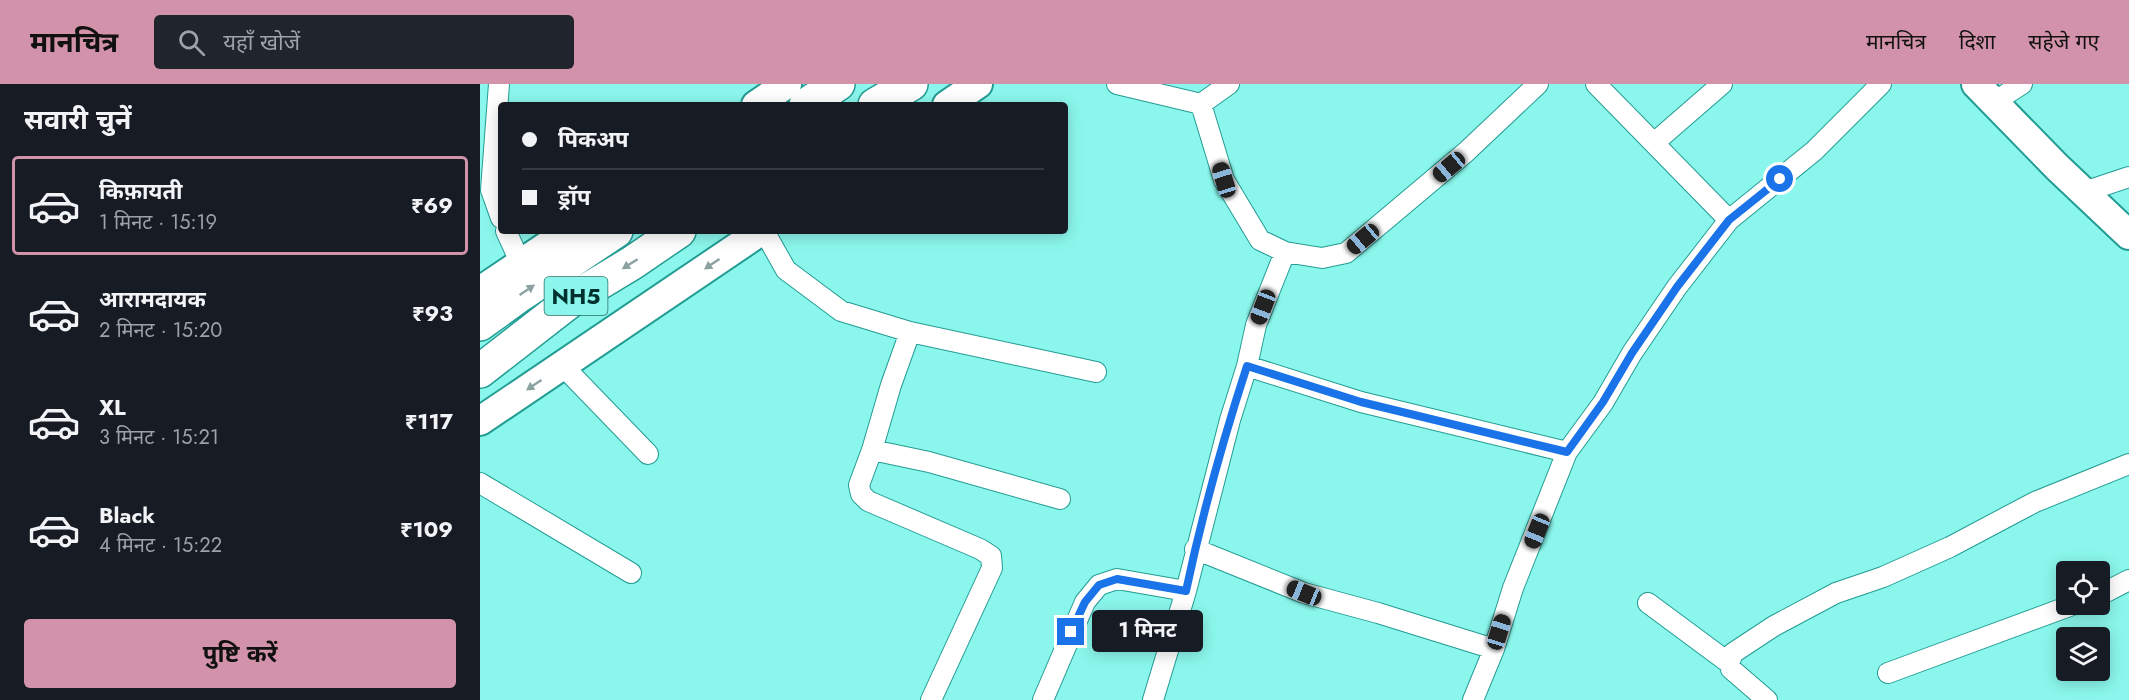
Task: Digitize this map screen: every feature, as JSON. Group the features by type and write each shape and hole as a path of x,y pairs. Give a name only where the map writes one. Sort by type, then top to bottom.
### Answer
{"highway":[{"path":"811,102 838,84"},
{"path":"880,102 911,84"},
{"name":"NH5","path":"480,324 612,234"},
{"name":"NH5","path":"480,370 573,298 632,263 675,234"}],"main road":[{"path":"760,102 787,84"},
{"path":"951,102 978,84"},
{"path":"1985,93 2129,235"},
{"path":"480,291 565,234"},
{"path":"480,421 758,234"}],"street":[{"path":"498,210 491,190 499,84"},
{"path":"1117,84 1201,104 1229,84"},
{"path":"1201,104 1224,180 1260,240 1285,252 1322,258 1346,253 1466,152 1538,84"},
{"path":"1596,84 1729,220"},
{"path":"1654,143 1722,84"},
{"path":"1473,700 1494,649 1513,588 1567,452 1603,402 1632,353 1677,287 1729,220 1814,151 1881,84"},
{"path":"1985,93 2022,84"},
{"path":"2084,192 2129,177"},
{"path":"507,234 520,264"},
{"path":"765,234 786,270 841,311 910,332 1096,372"},
{"path":"1153,700 1186,591 1195,549 1247,366 1256,325 1285,252"},
{"path":"910,332 859,485 861,494 868,501 980,549 991,556 992,568 931,700"},
{"path":"562,365 648,454"},
{"path":"1247,366 1361,402 1567,452"},
{"path":"872,450 929,462 1060,499"},
{"path":"1729,663 1733,653 1774,626 1836,593 1892,573 1950,547 2035,502 2129,464"},
{"path":"480,483 632,573"},
{"path":"1195,549 1304,593 1494,649"},
{"path":"1043,700 1085,602 1099,585 1117,579 1186,591"},
{"path":"2110,590 2129,580"},
{"path":"1648,603 1729,663 1731,669 1767,700"},
{"path":"1888,674 2056,611"}],"route":[{"path":"1071,632 1085,602 1099,585 1117,579 1186,591 1195,549 1247,366 1361,402 1509,440 1567,452 1603,402 1632,353 1677,287 1729,220 1780,179"}]}
